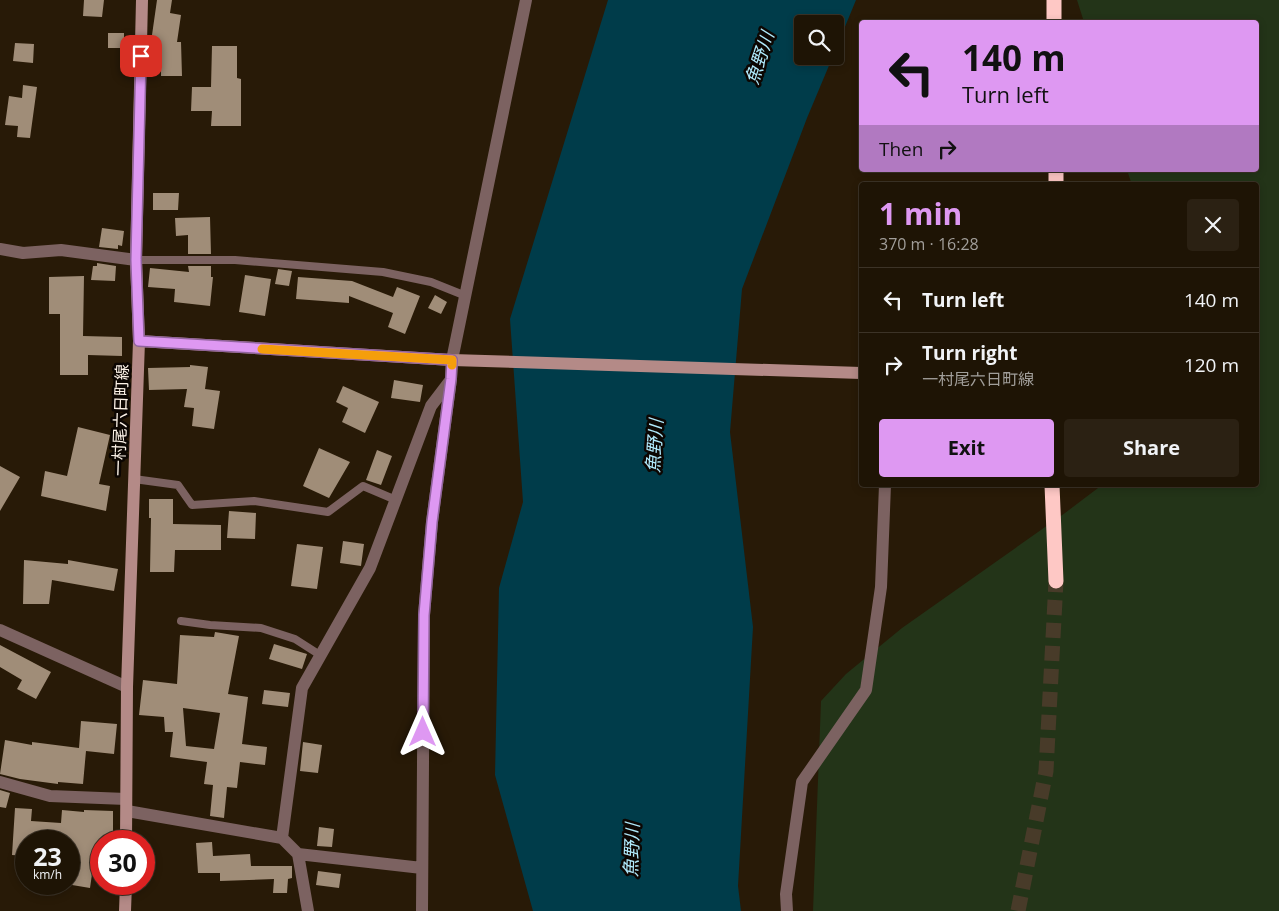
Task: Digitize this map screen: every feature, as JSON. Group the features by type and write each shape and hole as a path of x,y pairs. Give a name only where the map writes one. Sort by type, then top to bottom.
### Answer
{"highway":[{"path":"1054,0 1054,20"},
{"path":"1052,487 1056,581"}],"main road":[{"name":"一村尾六日町線","path":"126,830 127,688 139,341 136,260 142,0"},
{"path":"139,341 452,360 859,373"},
{"path":"125,911 126,895"}],"street":[{"path":"422,911 424,615 432,522 452,360 526,0"},
{"path":"0,249 23,253 61,250 136,260"},
{"path":"282,838 302,688 370,568 431,406 451,379"},
{"path":"787,911 786,894 802,782 866,690 881,587 885,487"},
{"path":"0,630 127,688"},
{"path":"0,782 50,796 127,805 282,838 298,854 308,911"},
{"path":"298,854 422,868"}],"lane":[{"path":"136,260 235,260 384,272 431,282 466,296"},
{"path":"134,479 178,485 192,505 254,501 328,512 363,486 396,500"},
{"path":"181,621 210,626 261,628 294,639 320,656"}],"green space":[{"path":"1077,0 1279,0 1279,911 813,911 821,701 846,674 902,628 1099,487 1259,487 1259,182 1131,182 1128,172 1259,172 1259,20 1083,20"}],"water":[{"name":"魚野川","path":"608,0 856,0 844,29 844,15 794,15 794,65 829,65 742,289 730,432 753,627 738,886 741,911 533,911 495,775 499,588 523,502 510,319"}],"building":[{"path":"84,0 104,0 102,17 83,16"},
{"path":"157,0 172,0 170,13 181,15 177,42 181,42 182,76 161,76 161,59 153,59 152,35"},
{"path":"108,33 124,33 124,48 108,48"},
{"path":"15,43 34,44 33,63 13,61"},
{"path":"212,46 237,46 237,78 241,79 241,126 211,126 212,111 191,111 192,87 211,87"},
{"path":"23,85 37,87 30,138 17,137 18,126 5,125 9,96 22,98"},
{"path":"153,193 179,193 178,210 153,210"},
{"path":"210,217 211,254 188,254 188,235 176,236 175,218"},
{"path":"102,228 124,231 122,246 118,245 118,249 99,247"},
{"path":"97,263 116,266 115,281 91,280 93,266 97,266"},
{"path":"188,266 211,266 211,277 213,277 210,306 174,302 175,289 148,287 150,268 189,272"},
{"path":"278,269 292,271 289,286 275,284"},
{"path":"245,275 271,279 265,316 239,312"},
{"path":"84,276 83,336 122,337 122,356 88,355 88,375 60,375 60,314 49,314 49,277"},
{"path":"298,277 352,281 393,297 397,287 420,296 405,334 388,327 393,313 349,296 349,303 296,299"},
{"path":"435,295 447,302 441,314 428,308"},
{"path":"190,365 208,367 205,389 220,391 214,429 192,426 194,408 184,407 187,389 149,390 148,368 190,367"},
{"path":"394,380 423,385 420,402 391,398"},
{"path":"343,386 379,402 365,433 342,422 348,408 336,402"},
{"path":"78,427 110,435 99,484 110,486 106,511 41,496 45,471 67,476"},
{"path":"319,448 350,462 329,498 303,486"},
{"path":"377,450 392,456 381,485 366,480"},
{"path":"0,466 20,477 0,511"},
{"path":"149,499 173,499 173,524 221,525 221,550 175,550 174,572 150,572 151,518 149,518"},
{"path":"229,511 256,513 255,539 227,538"},
{"path":"343,541 364,544 361,566 340,563"},
{"path":"297,544 323,547 317,589 291,586"},
{"path":"24,560 68,564 68,560 118,569 114,591 52,580 49,604 23,604"},
{"path":"215,632 239,636 228,694 248,697 242,744 267,747 265,765 240,762 237,788 227,787 224,818 210,816 213,785 204,784 207,762 170,757 173,732 165,732 164,717 139,715 143,680 177,684 180,635 214,637","holes":["183,708 220,713 214,749 186,746"]},
{"path":"274,644 307,654 302,669 269,659"},
{"path":"0,645 51,672 36,699 17,689 22,680 0,667"},
{"path":"264,690 290,693 288,707 262,704"},
{"path":"81,721 117,724 114,754 86,751 83,784 58,782 58,784 20,779 0,774 5,740 32,745 32,742 79,748"},
{"path":"303,742 322,745 318,773 300,771"},
{"path":"0,790 10,793 6,808 0,807"},
{"path":"15,808 32,809 31,821 61,823 62,810 84,812 84,810 113,811 113,830 90,830 90,888 80,886 80,830 15,830 15,855 12,855"},
{"path":"319,827 334,829 332,847 317,846"},
{"path":"212,842 213,856 250,854 251,866 292,866 292,878 288,879 287,893 273,893 274,879 220,881 220,873 198,873 196,843"},
{"path":"318,871 341,874 339,888 316,885"}],"tunnel":[{"path":"1018,911 1046,771 1056,581"}],"slow traffic":[{"path":"262,349 452,360 452,365"}],"route":[{"path":"141,56 136,260 139,341 452,360 432,522 424,615 423,732"}]}
